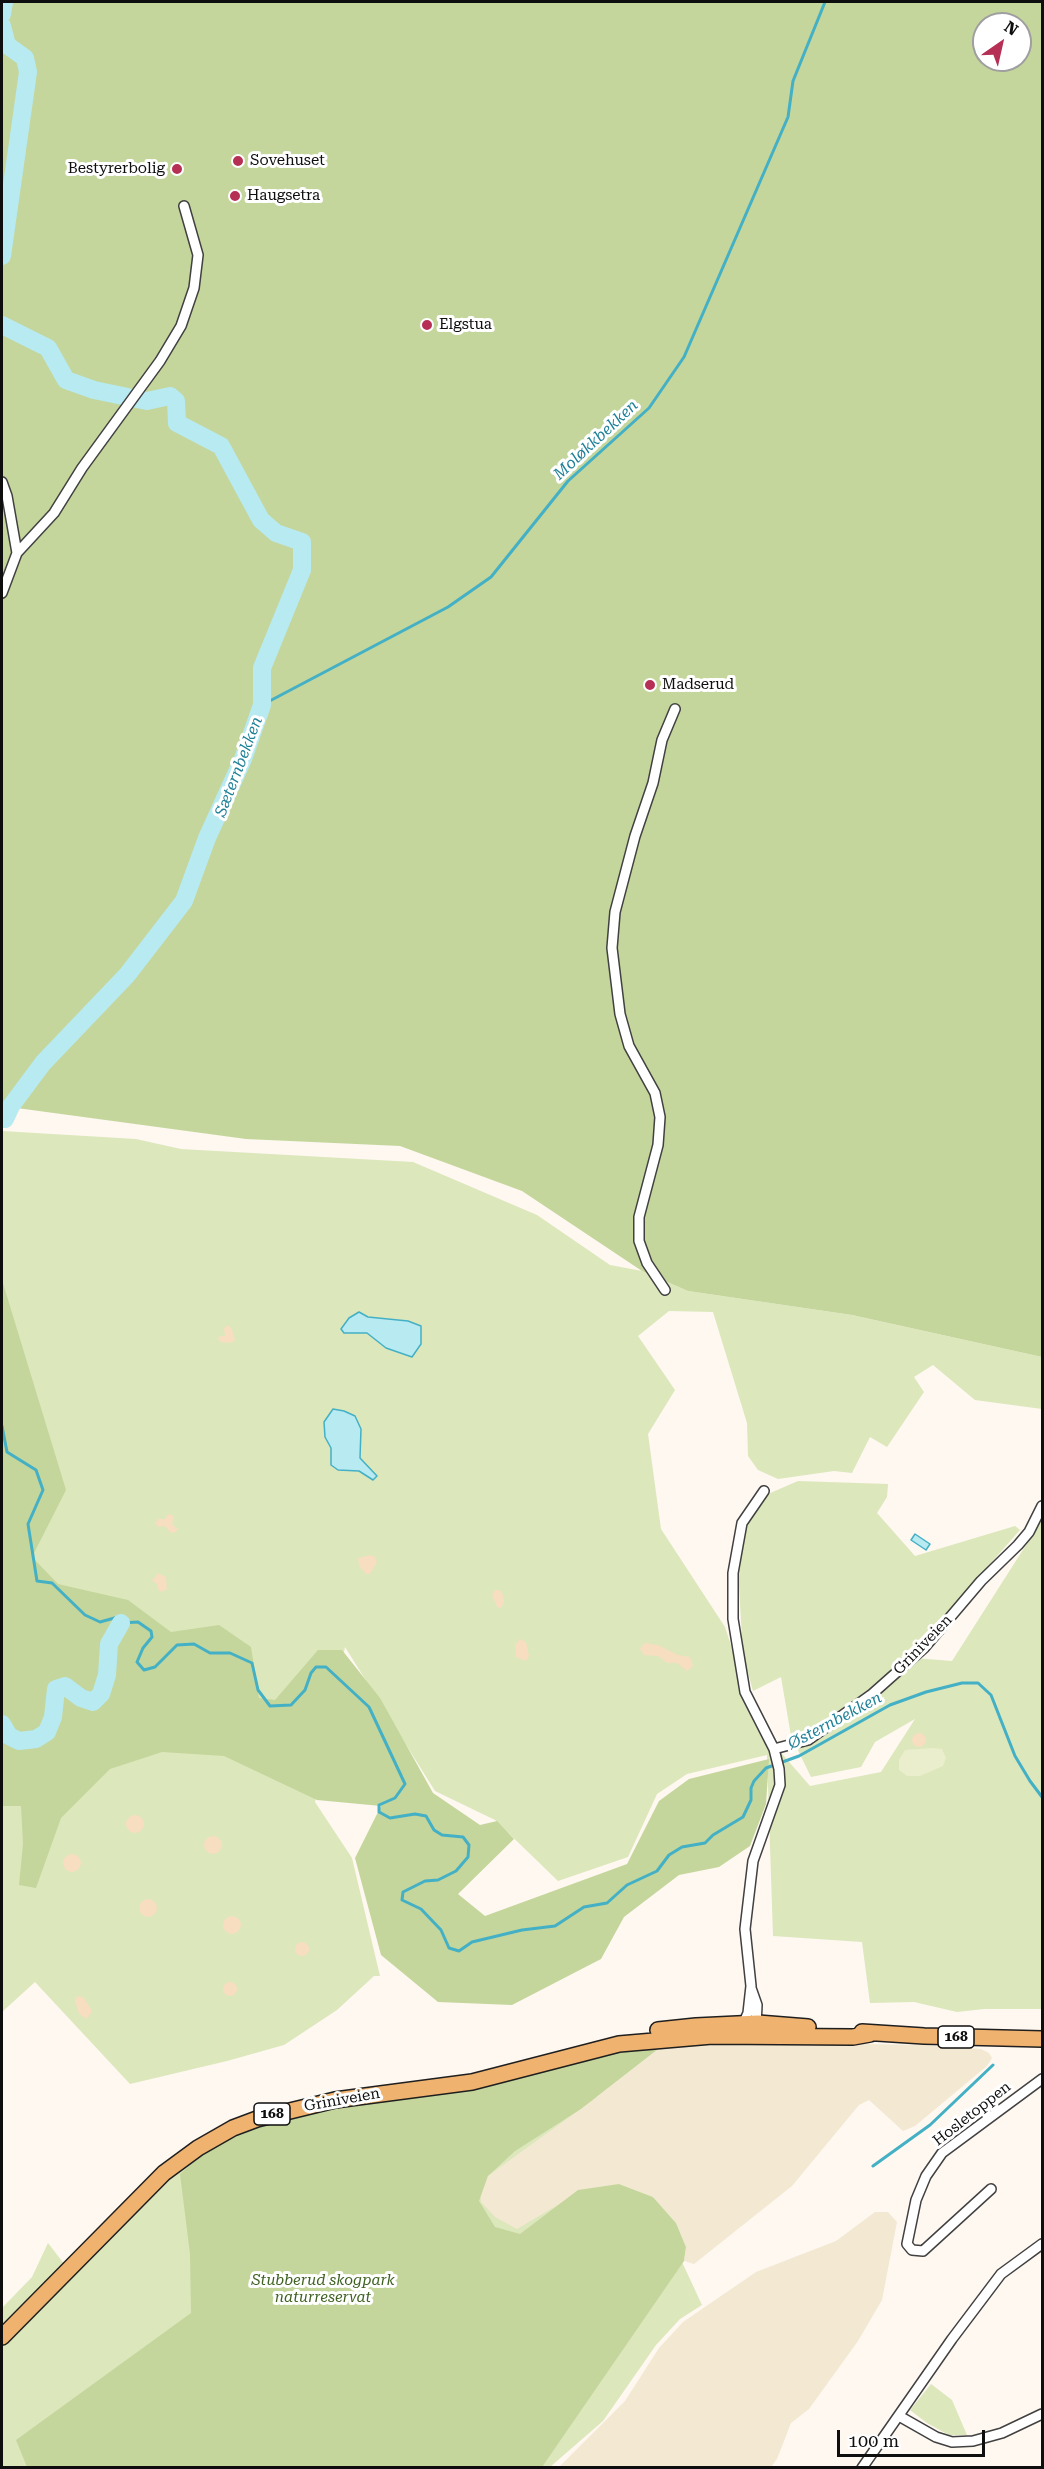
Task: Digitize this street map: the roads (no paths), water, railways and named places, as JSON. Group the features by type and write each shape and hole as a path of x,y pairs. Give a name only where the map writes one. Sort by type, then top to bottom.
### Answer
{"main road":[{"name":"Griniveien","path":"2,2337 151,2185 190,2154 233,2128 266,2116 308,2105 472,2082 619,2044 751,2027 853,2030 870,2034 1042,2039"}],"street":[{"path":"2,592 17,553 54,513 88,459 160,361 181,326 194,288 198,255 184,206"},
{"path":"2,482 7,496 17,553"},
{"path":"665,1290 647,1263 639,1241 639,1217 658,1145 660,1117 655,1093 629,1046 620,1014 612,948 615,912 635,836 653,783 662,740 675,709"},
{"path":"751,2027 748,2013 751,1986 746,1929 752,1870 780,1785 775,1753 745,1692 733,1619 733,1573 742,1523 764,1491"},
{"name":"Griniveien","path":"775,1753 807,1740 871,1695 924,1648 981,1581 1029,1532 1042,1506"},
{"path":"751,1986 758,2005 751,2027"},
{"name":"Hosletoppen","path":"991,2189 923,2251 912,2250 907,2244 916,2200 926,2176 942,2153 1042,2079"},
{"path":"862,2468 952,2339 1001,2274 1042,2244"},
{"path":"899,2416 927,2433 952,2442 973,2441 1002,2433 1042,2414"}],"water":[{"path":"359,1312 368,1317 408,1321 421,1326 421,1344 412,1357 386,1348 367,1333 344,1333 341,1329 349,1318"},
{"path":"333,1409 355,1416 361,1429 360,1458 377,1476 373,1480 359,1471 338,1470 331,1465 331,1448 325,1437 324,1422"},
{"path":"915,1534 930,1544 926,1550 911,1540"}],"waterway":[{"name":"Sæternbekken","path":"2,14 4,2"},
{"name":"Moløkkbekken","path":"262,705 448,607 491,577 568,481 649,408 684,357 788,117 793,81 825,2"},
{"name":"Sæternbekken","path":"2,26 7,45 25,58 28,72 2,256"},
{"name":"Sæternbekken","path":"2,325 48,348 66,380 94,390 147,401 170,396 176,401 177,423 221,446 261,520 276,533 302,542 302,570 262,668 262,705 243,759 207,838 184,901 127,975 43,1063 11,1106 5,1119"},
{"name":"Østernbekken","path":"2,1426 7,1452 36,1470 43,1490 28,1524 37,1581 52,1583 85,1615 100,1622 118,1617 121,1623 138,1622 151,1631 152,1637 143,1648 137,1662 144,1670 155,1667 177,1645 194,1644 210,1653 230,1653 252,1663 258,1690 270,1706 291,1705 305,1690 311,1673 316,1667 326,1667 369,1707 405,1784 395,1798 379,1805 379,1812 390,1818 415,1814 426,1816 434,1830 442,1835 463,1837 469,1845 468,1857 456,1871 438,1880 425,1881 403,1892 402,1900 421,1909 441,1930 449,1948 459,1951 472,1942 522,1930 555,1926 584,1907 607,1903 627,1885 657,1871 669,1855 682,1847 705,1843 713,1835 743,1817 751,1800 751,1788 754,1781 766,1768 799,1756 890,1705 926,1692 962,1683 978,1683 991,1695 1015,1756 1042,1797"},
{"path":"2,1724 9,1736 19,1741 36,1739 47,1732 53,1717 56,1689 65,1686 81,1698 93,1702 101,1694 107,1675 109,1644 121,1623"},
{"path":"873,2166 930,2125 993,2065"}],"place":[{"name":"Sovehuset","path":"238,161"},
{"name":"Bestyrerbolig","path":"177,169"},
{"name":"Haugsetra","path":"235,196"},
{"name":"Elgstua","path":"427,325"},
{"name":"Madserud","path":"650,685"}],"park label":[{"name":"Stubberud skogpark naturreservat","path":"323,2290"}]}
